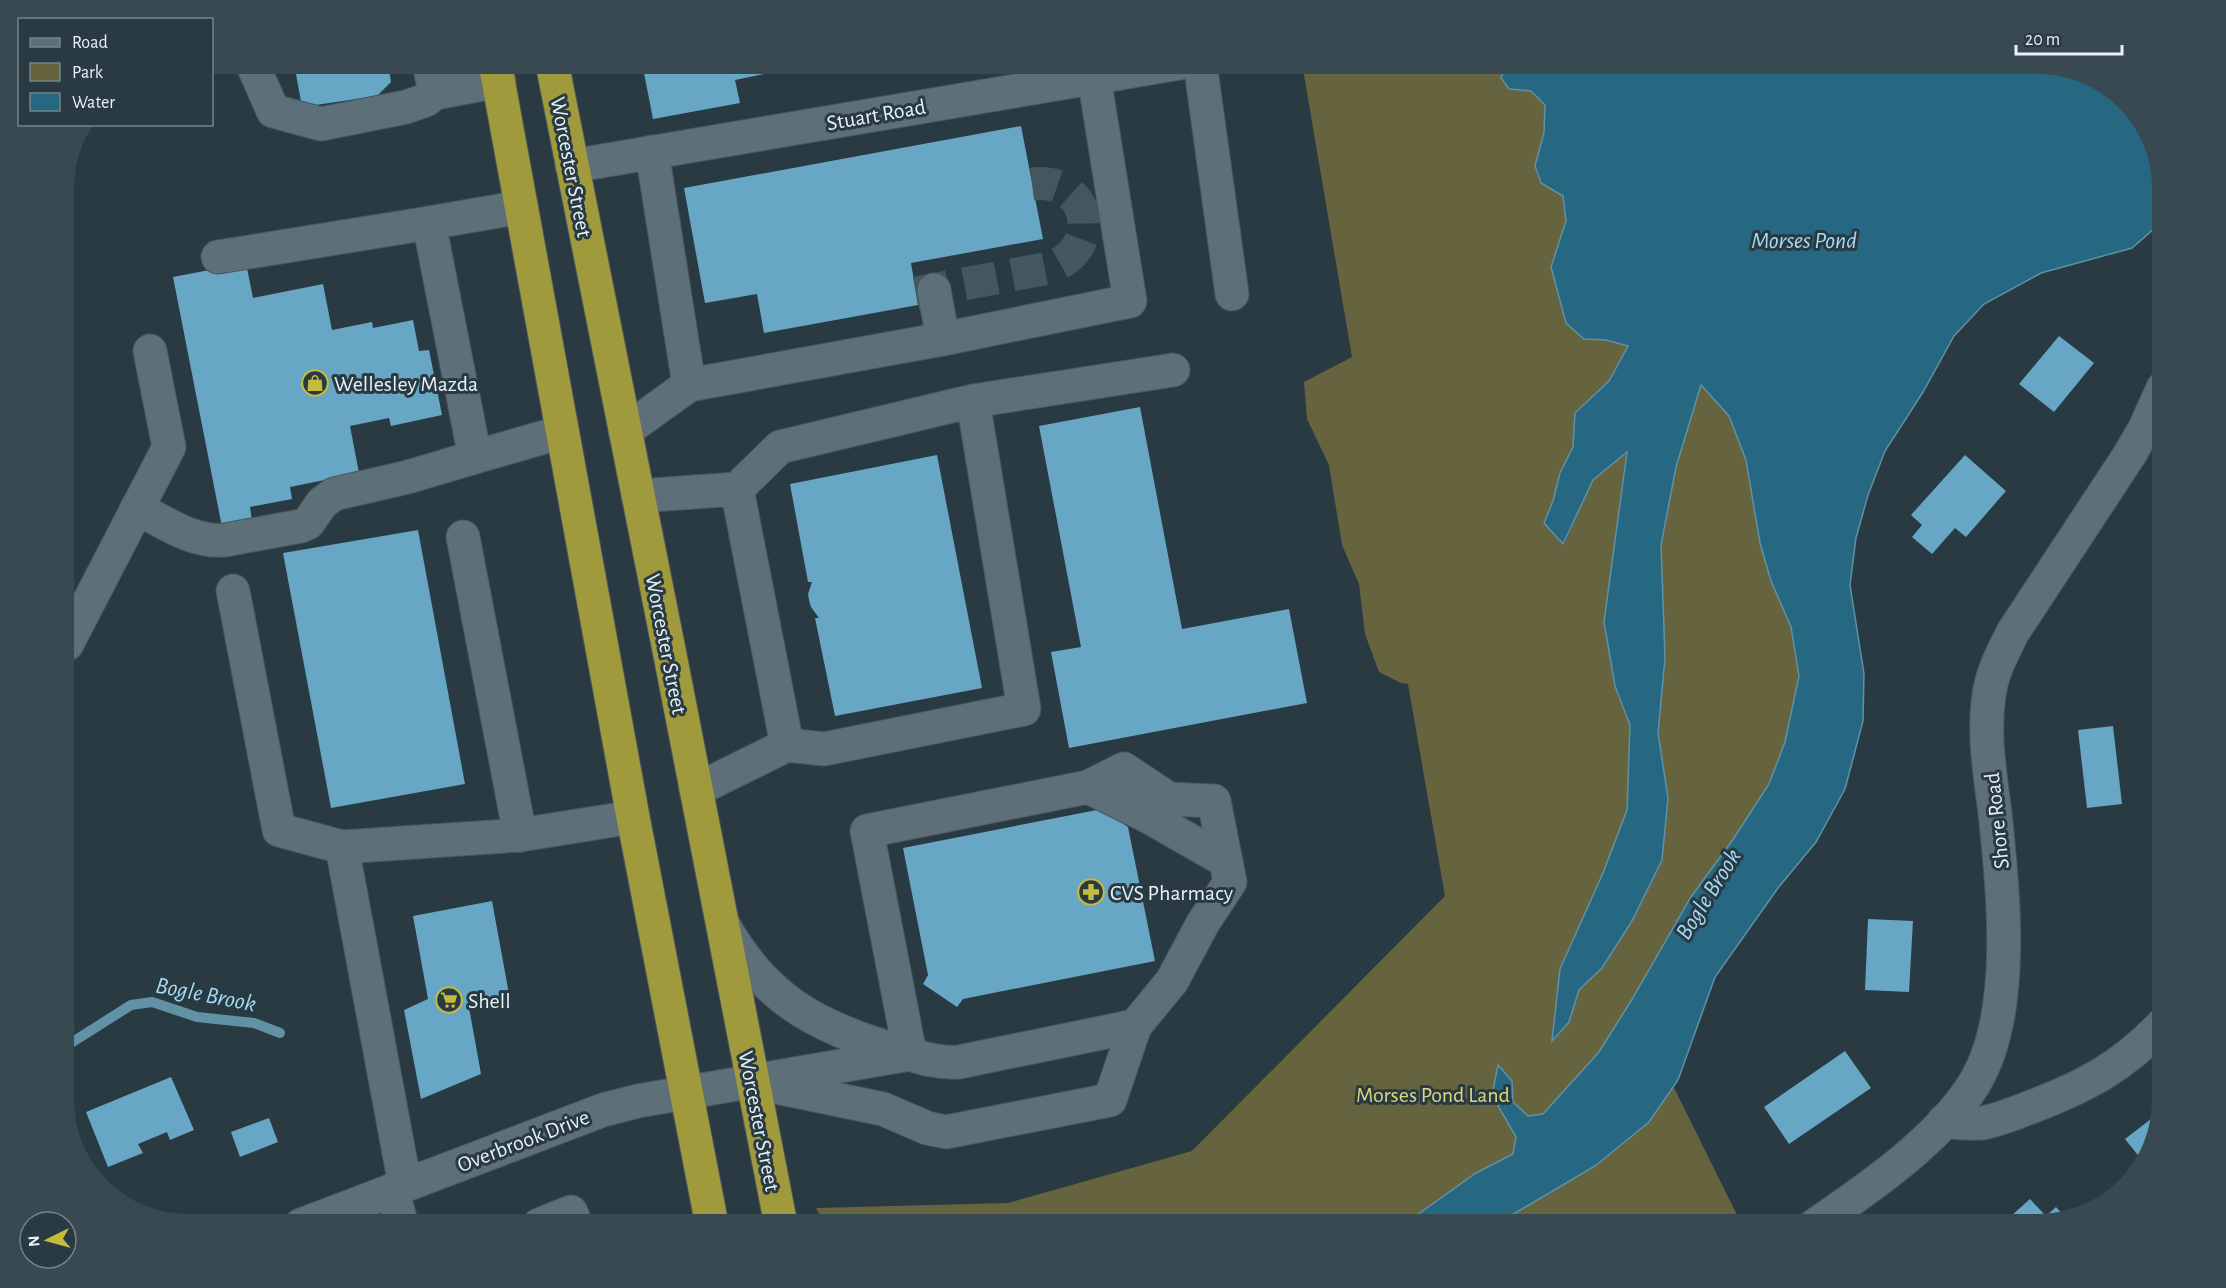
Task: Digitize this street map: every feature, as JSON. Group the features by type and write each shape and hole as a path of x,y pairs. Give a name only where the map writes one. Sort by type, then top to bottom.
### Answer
{"highway":[{"path":"497,74 633,817 710,1214"},
{"name":"Worcester Street","path":"554,74 779,1214"}],"street":[{"path":"257,74 273,111 321,124 406,107 426,100 432,78 475,74"},
{"name":"Stuart Road","path":"572,166 1112,74"},
{"path":"1202,74 1232,294"},
{"path":"625,431 689,386 943,339 1130,301 1094,77"},
{"path":"652,152 689,386"},
{"path":"218,257 521,207"},
{"path":"429,223 475,457"},
{"path":"934,290 943,339"},
{"path":"74,632 169,447 150,351"},
{"path":"638,496 737,489 780,447 973,401 1173,370"},
{"path":"696,790 787,746 824,749 1024,709 973,401"},
{"name":"Shore Road","path":"1830,1214 1901,1161 1944,1121 1962,1101 1985,1063 2000,999 2003,965 2003,890 1986,725 1989,694 1998,663 2013,632 2130,454 2152,412"},
{"path":"137,508 196,537 206,540 225,540 308,523 322,503 334,494 401,479 562,432"},
{"path":"737,489 787,746"},
{"path":"463,537 520,835"},
{"path":"232,591 279,830 342,847 520,835 633,817"},
{"path":"752,1082 883,1109 937,1131 956,1130 1110,1100 1135,1026 1172,981 1203,923 1230,882 1214,801 1169,799 1124,769 1088,787 867,831 910,1054"},
{"path":"1088,787 1149,817 1226,861"},
{"path":"342,847 399,1188 401,1214"},
{"path":"720,918 747,963 763,981 798,1009 844,1034 940,1063 959,1062 1135,1026"},
{"path":"1944,1121 1980,1123 1999,1119 2069,1093 2102,1076 2129,1056 2152,1034"},
{"name":"Overbrook Drive","path":"330,1214 603,1110 686,1093 910,1054"}],"green space":[{"name":"Morses Pond Land","path":"1304,74 1503,74 1501,78 1531,91 1545,104 1545,130 1537,163 1537,175 1550,188 1563,196 1566,221 1551,267 1566,323 1584,339 1606,340 1628,346 1609,381 1575,413 1573,447 1560,473 1553,501 1544,523 1564,544 1593,480 1628,451 1614,551 1615,686 1630,725 1627,810 1603,873 1560,969 1553,1040 1569,1022 1579,990 1602,968 1632,921 1662,860 1668,798 1658,733 1665,658 1661,545 1676,467 1701,385 1729,416 1746,460 1760,543 1771,581 1791,627 1799,676 1785,742 1769,784 1734,838 1691,897 1631,1001 1737,1214 819,1214 816,1208 1008,1203 1192,1151 1445,896 1408,684 1379,672 1365,634 1359,584 1342,545 1329,465 1307,419 1304,382 1352,357"}],"water":[{"name":"Morses Pond","path":"1503,74 2053,74 2068,77 2108,97 2129,118 2137,131 2144,144 2150,165 2152,231 2132,248 2041,273 1984,304 1954,336 1923,392 1885,451 1868,495 1856,538 1850,585 1864,674 1863,721 1845,789 1816,842 1778,888 1715,977 1678,1080 1649,1122 1595,1166 1514,1214 1418,1214 1476,1173 1513,1154 1516,1137 1492,1095 1498,1065 1512,1081 1513,1102 1528,1116 1543,1114 1599,1052 1691,897 1734,838 1769,784 1785,742 1799,676 1791,627 1771,581 1760,543 1746,460 1729,416 1701,385 1676,467 1661,545 1665,658 1658,733 1668,798 1662,860 1632,921 1602,968 1579,990 1569,1022 1552,1041 1560,969 1603,873 1627,810 1630,725 1615,686 1604,622 1627,452 1593,480 1563,544 1544,523 1553,501 1560,473 1573,447 1575,413 1609,381 1628,346 1606,340 1584,339 1566,323 1551,267 1566,221 1563,196 1541,183 1535,166 1544,133 1545,105 1531,91 1509,89 1501,78"}],"building":[{"path":"296,74 390,74 391,82 377,96 302,107"},
{"path":"644,74 764,74 735,80 740,103 653,119"},
{"path":"1021,126 1043,239 911,263 918,305 764,333 757,294 705,303 684,188"},
{"name":"Wellesley Mazda","path":"246,263 253,298 323,284 332,330 372,322 373,328 413,320 419,351 429,350 442,415 391,426 389,418 350,426 359,473 290,487 292,499 250,507 252,521 222,527 173,277"},
{"path":"2059,336 2094,363 2054,412 2019,384"},
{"path":"1140,407 1182,629 1289,609 1307,703 1069,748 1051,652 1081,647 1039,426"},
{"path":"937,455 982,688 835,716 815,618 819,618 809,600 808,594 812,582 808,582 790,484"},
{"path":"1965,455 2006,491 1966,537 1955,528 1932,554 1912,537 1922,525 1911,515"},
{"path":"418,530 465,784 331,808 283,553"},
{"path":"2113,726 2122,804 2087,808 2078,730"},
{"name":"CVS Pharmacy","path":"1102,809 1128,827 1155,961 963,999 957,1007 923,984 928,975 903,848"},
{"name":"Shell","path":"492,901 509,994 468,1002 481,1074 421,1099 404,1010 428,999 413,916"},
{"path":"1868,919 1913,921 1909,992 1865,990"},
{"path":"1845,1051 1871,1088 1789,1144 1764,1107"},
{"path":"171,1077 194,1130 170,1140 167,1132 138,1144 143,1153 108,1167 86,1112"},
{"path":"269,1118 278,1142 240,1157 231,1132"},
{"path":"2151,1119 2144,1144 2138,1155 2125,1139"},
{"path":"2030,1199 2044,1214 2038,1214 2013,1214"},
{"path":"2056,1207 2061,1212 2048,1214"}],"waterway":[{"name":"Bogle Brook","path":"74,1041 131,1005 152,1002 197,1017 254,1023 280,1033"}],"tunnel":[{"path":"916,293 1049,268 1066,259 1078,246 1083,231 1083,216 1078,202 1067,191 1052,185 1032,184"}],"place":[{"name":"Wellesley Mazda","path":"315,383"},
{"name":"CVS Pharmacy","path":"1091,892"},
{"name":"Shell","path":"449,1000"}]}
